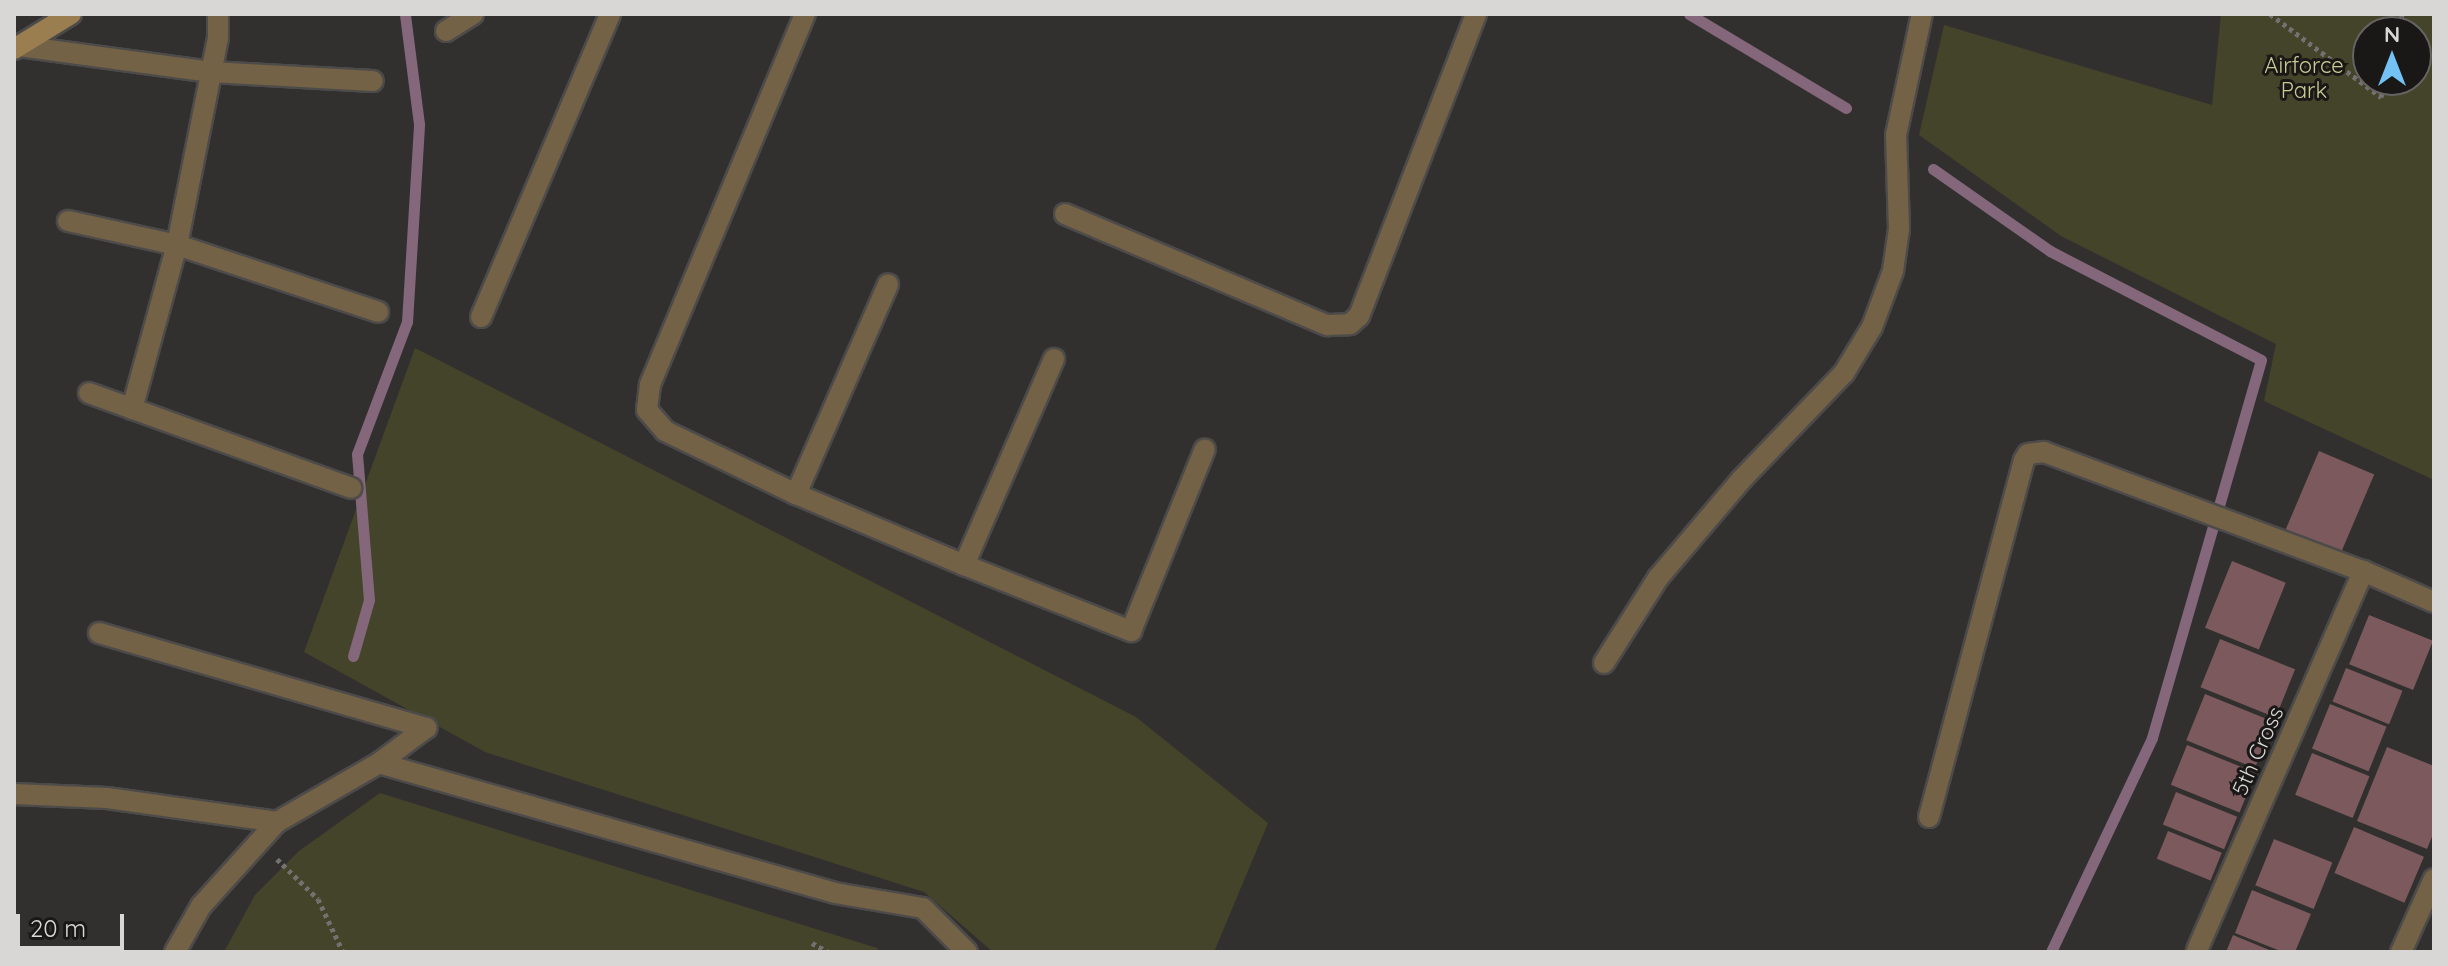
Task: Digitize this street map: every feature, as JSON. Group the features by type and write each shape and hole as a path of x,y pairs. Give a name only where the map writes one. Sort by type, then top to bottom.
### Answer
{"street":[{"path":"17,48 71,14"},
{"path":"132,409 177,245 218,37 218,14"},
{"path":"446,31 473,14"},
{"path":"481,317 610,14"},
{"path":"805,14 650,385 647,410 665,431 796,494 1131,631 1205,449"},
{"path":"1065,214 1327,325 1350,324 1359,316 1476,14"},
{"path":"1604,663 1658,578 1741,480 1844,373 1872,327 1893,271 1897,243 1896,135 1922,14"},
{"path":"17,48 211,72 373,81"},
{"path":"68,221 177,245 378,312"},
{"path":"796,494 888,284"},
{"path":"964,565 1054,359"},
{"path":"89,393 351,488"},
{"path":"1929,817 2028,454 2044,452 2363,571 2434,602"},
{"name":"5th Cross","path":"2197,950 2363,571"},
{"path":"99,633 426,728 379,763 277,822 201,906 175,952"},
{"path":"379,763 835,893 923,908 967,952"},
{"path":"14,794 107,798 277,822"},
{"path":"2401,952 2434,879"}],"path":[{"path":"2270,14 2352,75"},
{"path":"259,841 318,899 343,952"},
{"path":"812,943 828,952"}],"green space":[{"name":"Airforce Park","path":"2221,14 2434,14 2434,480 2264,401 2276,344 2061,236 1919,135 1944,25 2212,105"},
{"path":"415,348 1136,717 1268,823 1214,952 993,952 924,892 485,752 304,652"},
{"path":"380,793 877,948 881,952 224,952 255,895 299,851"}],"building":[{"path":"2319,451 2374,474 2339,556 2284,533"},
{"path":"2232,561 2286,583 2259,649 2205,628"},
{"path":"2369,615 2433,641 2413,690 2349,664"},
{"path":"2220,639 2295,669 2276,718 2201,687"},
{"path":"2346,668 2403,691 2389,724 2333,701"},
{"path":"2205,694 2274,722 2255,768 2186,740"},
{"path":"2330,704 2387,727 2369,771 2312,749"},
{"path":"2187,745 2256,773 2240,813 2171,785"},
{"path":"2387,747 2434,766 2434,832 2427,849 2357,821"},
{"path":"2312,753 2369,776 2353,818 2295,795"},
{"path":"2176,792 2237,817 2224,849 2163,824"},
{"path":"2354,827 2424,857 2404,903 2334,873"},
{"path":"2168,831 2222,853 2211,881 2157,859"},
{"path":"2274,839 2332,863 2314,909 2255,885"},
{"path":"2252,890 2311,914 2295,952 2283,952 2235,933"},
{"path":"2233,935 2274,952 2226,952"}],"waterway":[{"path":"353,656 369,600 357,454 407,322 419,124 405,14"},
{"path":"1689,14 1846,108"},
{"path":"1933,169 2050,251 2261,360 2152,738 2051,952"}]}
